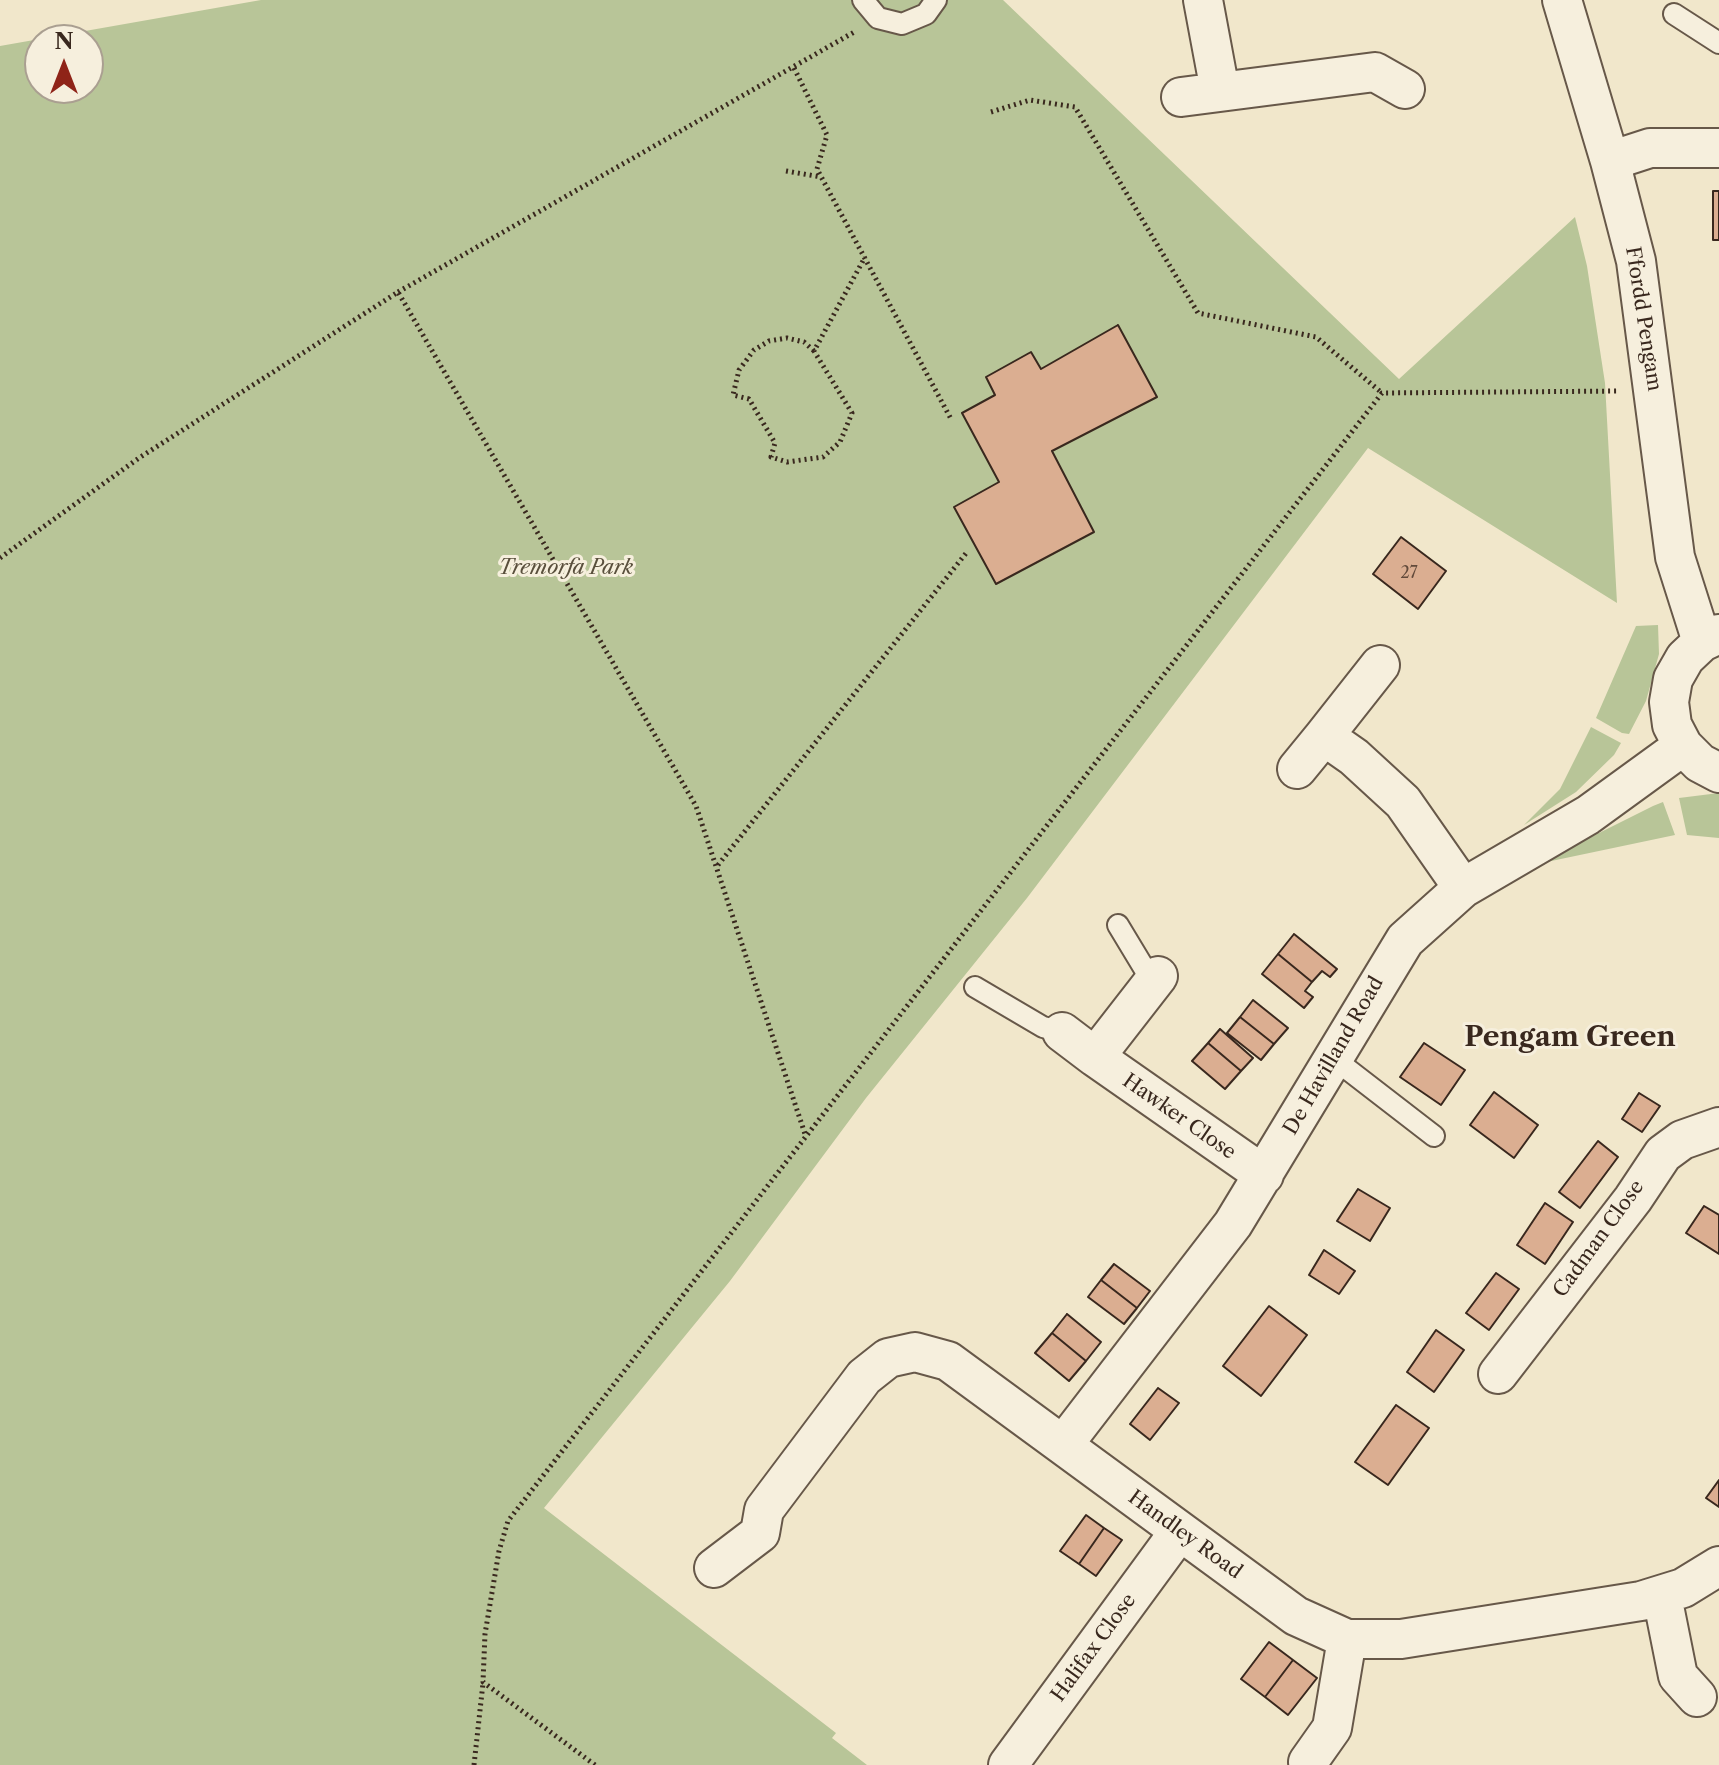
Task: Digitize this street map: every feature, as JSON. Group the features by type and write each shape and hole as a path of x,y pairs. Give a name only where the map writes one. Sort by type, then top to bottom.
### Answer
{"street":[{"path":"1203,0 1220,91"},
{"name":"Ffordd Pengam","path":"1562,0 1610,161 1645,311 1675,557 1711,638"},
{"path":"1181,97 1375,72 1405,89"},
{"path":"1610,161 1650,148 1719,148"},
{"path":"1711,638 1685,658 1673,679 1669,702 1672,725 1683,746 1700,763 1719,773"},
{"path":"1297,769 1380,665"},
{"path":"1324,736 1371,772 1403,802 1463,888"},
{"name":"De Havilland Road","path":"1063,1445 1216,1248 1264,1175 1405,940 1463,888 1588,815 1683,746"},
{"path":"1095,1057 1156,980"},
{"name":"Hawker Close","path":"1062,1032 1264,1175"},
{"name":"Cadman Close","path":"1498,1374 1633,1199 1663,1154 1682,1140 1719,1127"},
{"name":"Handley Road","path":"714,1568 771,1541 764,1510 864,1377 888,1358 902,1353 925,1353 948,1361 1296,1616 1347,1639 1401,1639 1662,1596 1683,1588 1719,1566"},
{"name":"Halifax Close","path":"1008,1765 1179,1532"},
{"path":"1662,1596 1678,1676 1697,1697"},
{"path":"1308,1762 1332,1728 1347,1639"}],"lane":[{"path":"863,0 878,18 902,24 915,21 936,0"},
{"path":"1674,14 1719,43"},
{"path":"1118,925 1156,980"},
{"path":"975,987 1043,1027 1062,1032"},
{"path":"1333,1058 1434,1136"}],"path":[{"path":"0,558 139,458 398,292 878,18"},
{"path":"794,68 827,135 817,169 951,419"},
{"path":"991,112 1030,100 1075,107 1198,313 1316,337 1382,393"},
{"path":"786,171 821,177"},
{"path":"814,351 865,257"},
{"path":"398,292 696,806 806,1138"},
{"path":"787,338 804,342 814,351 852,413 840,442 823,457 787,462 771,457 775,443 749,399 733,395 739,370 754,350 769,341 787,338"},
{"path":"717,866 967,552"},
{"path":"474,1765 483,1682"}],"green space":[{"name":"Tremorfa Park","path":"261,0 1003,0 1399,379 1575,217 1587,266 1605,383 1617,603 1368,448 1027,898 866,1098 730,1281 544,1508 836,1733 832,1738 867,1765 0,1765 0,46 24,42 24,104 104,104 104,28"},
{"path":"1658,625 1659,654 1646,701 1629,734 1622,733 1596,718 1636,626"},
{"path":"1591,727 1621,743 1614,755 1576,792 1524,825 1560,789"},
{"path":"1719,793 1719,838 1687,835 1679,798"},
{"path":"1663,802 1675,835 1537,864 1653,806"}],"building":[{"path":"1713,191 1719,191 1719,240 1713,240"},
{"path":"1118,325 1157,397 1052,451 1094,532 996,584 954,507 999,482 962,413 995,395 986,377 1031,352 1041,369"},
{"path":"1401,537 1446,571 1418,609 1373,574"},
{"path":"1294,934 1337,969 1330,977 1322,971 1312,982 1278,954"},
{"path":"1278,954 1312,982 1305,991 1313,997 1304,1008 1262,974"},
{"path":"1253,1000 1288,1028 1274,1044 1240,1017"},
{"path":"1240,1017 1274,1044 1261,1060 1227,1033"},
{"path":"1220,1029 1253,1058 1241,1071 1208,1043"},
{"path":"1208,1043 1241,1071 1225,1089 1192,1061"},
{"path":"1424,1043 1465,1070 1441,1105 1400,1077"},
{"path":"1494,1092 1538,1125 1514,1158 1470,1125"},
{"path":"1639,1093 1660,1106 1642,1132 1622,1119"},
{"path":"1598,1141 1618,1157 1580,1208 1559,1192"},
{"path":"1358,1189 1390,1208 1370,1241 1337,1221"},
{"path":"1545,1203 1573,1222 1545,1264 1517,1245"},
{"path":"1704,1206 1719,1215 1719,1254 1686,1233"},
{"path":"1324,1250 1355,1271 1339,1294 1309,1275"},
{"path":"1114,1264 1150,1291 1137,1308 1101,1280"},
{"path":"1496,1273 1519,1289 1489,1330 1466,1313"},
{"path":"1101,1280 1137,1308 1124,1324 1088,1297"},
{"path":"1269,1306 1307,1335 1261,1396 1223,1366"},
{"path":"1067,1314 1101,1342 1086,1361 1052,1333"},
{"path":"1436,1330 1464,1350 1434,1392 1407,1372"},
{"path":"1052,1333 1086,1361 1069,1381 1035,1353"},
{"path":"1158,1388 1179,1403 1150,1440 1130,1424"},
{"path":"1396,1405 1429,1428 1388,1485 1355,1462"},
{"path":"1719,1480 1719,1507 1706,1498"},
{"path":"1086,1515 1104,1528 1079,1564 1060,1551"},
{"path":"1104,1528 1122,1540 1096,1576 1079,1564"},
{"path":"1269,1642 1293,1660 1265,1697 1241,1679"},
{"path":"1293,1660 1317,1678 1288,1715 1265,1697"}],"district":[{"name":"Pengam Green","path":"1570,1038"}]}
